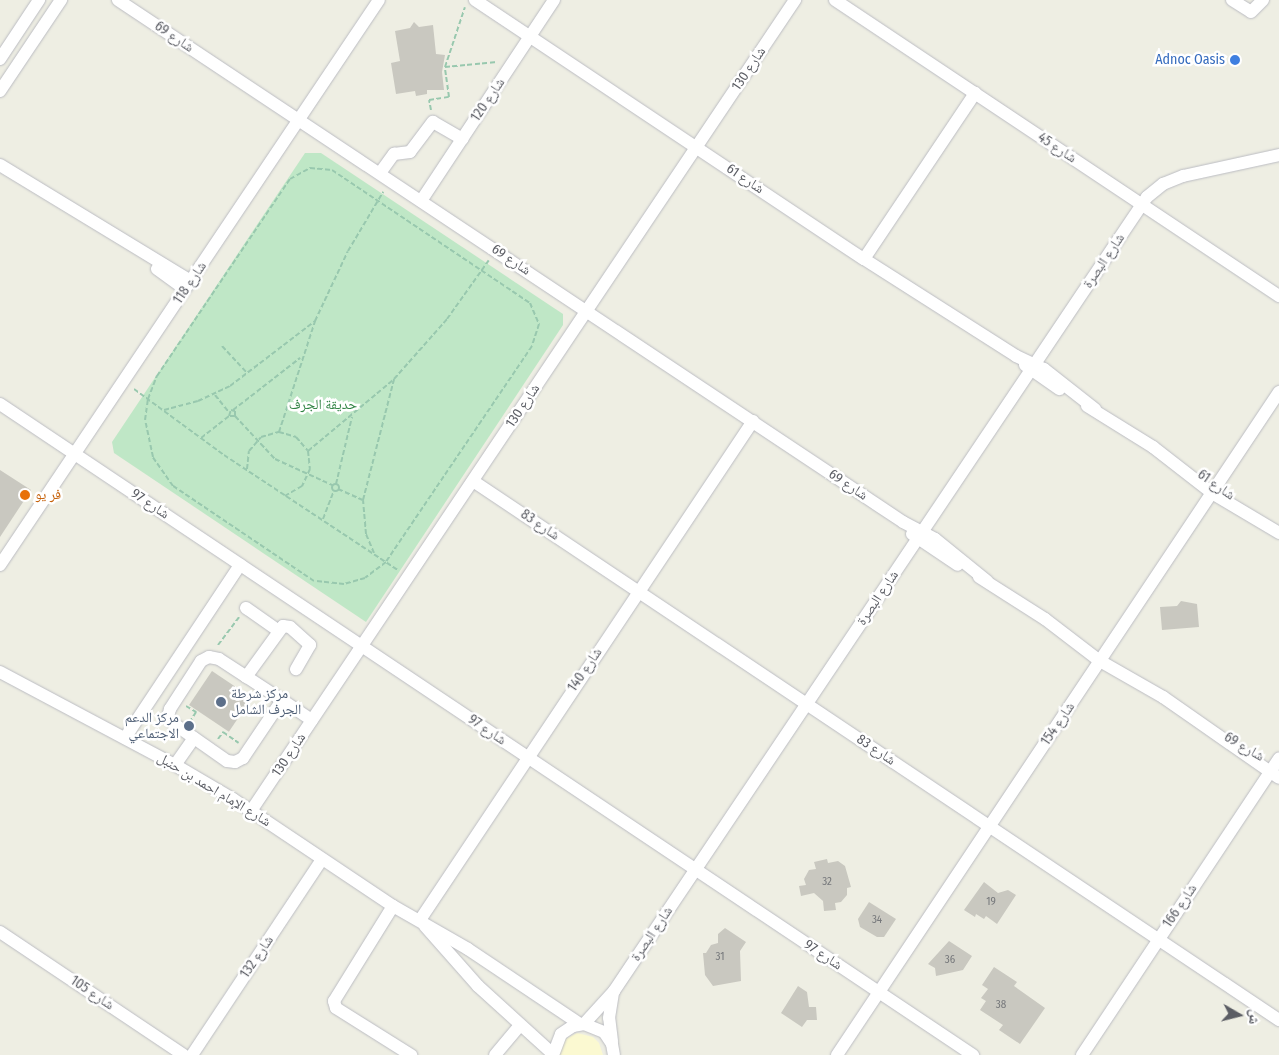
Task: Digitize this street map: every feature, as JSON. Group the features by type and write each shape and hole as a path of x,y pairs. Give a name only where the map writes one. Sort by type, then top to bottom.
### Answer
{"street":[{"path":"0,59 39,0"},
{"path":"0,91 61,0"},
{"name":"شارع 69","path":"118,0 754,421 920,535 1213,731 1276,768"},
{"name":"شارع 118","path":"0,565 380,0"},
{"name":"شارع 61","path":"475,0 864,259 1154,447 1277,531"},
{"name":"شارع 120","path":"421,200 554,0"},
{"name":"شارع 130","path":"251,812 795,0"},
{"name":"شارع 45","path":"835,0 1279,296"},
{"path":"1232,0 1251,12 1263,0"},
{"path":"864,259 975,93"},
{"path":"385,177 394,154 412,151 433,122 462,139"},
{"name":"شارع البصرة","path":"553,1055 561,1034 582,1024 614,991 1151,193 1171,180 1279,155"},
{"path":"0,165 188,285"},
{"name":"شارع 154","path":"837,1055 1279,392"},
{"name":"شارع 97","path":"0,404 973,1055"},
{"name":"شارع 140","path":"420,920 527,756 754,421"},
{"name":"شارع 83","path":"473,481 1279,1020"},
{"path":"125,738 240,564"},
{"path":"246,608 278,630"},
{"path":"246,677 278,630 286,626 309,642 309,650 296,669"},
{"path":"282,700 240,760 231,762 183,731 168,717 176,699 201,662 209,657 219,660 282,700 312,720"},
{"name":"شارع الإمام احمد بن حنبل","path":"0,672 175,765 251,812 393,906 420,920 582,1024 604,1032 613,1050"},
{"path":"175,765 194,738"},
{"name":"شارع 166","path":"1082,1055 1276,768"},
{"name":"شارع 132","path":"192,1055 322,859"},
{"path":"393,906 334,1001 336,1008 411,1055"},
{"name":"شارع الإمام احمد بن حنبل","path":"420,920 478,986 553,1055"},
{"name":"شارع 105","path":"0,932 184,1055"},
{"name":"شارع البصرة","path":"613,1050 609,1018 614,991"},
{"path":"495,1055 520,1025"}],"path":[{"path":"433,122 429,100 449,97 445,67 467,0"},
{"path":"445,67 514,61"},
{"path":"317,167 332,170 378,201 530,303 538,324 536,339 386,562 375,572 354,582 334,584 314,581 173,486 159,468 149,445 145,420 148,399 157,376 296,174 317,167"},
{"path":"279,432 301,358 315,321 348,251 378,201 385,177"},
{"path":"308,451 352,417 394,379 447,319 496,250"},
{"path":"164,410 214,394 247,373 315,321"},
{"path":"222,346 247,373"},
{"path":"230,412 301,358"},
{"path":"375,555 366,534 363,500 394,379"},
{"path":"123,382 247,470 408,577"},
{"path":"214,394 230,412 230,416"},
{"path":"233,410 234,416 256,442 286,466 332,485 336,484"},
{"path":"201,438 230,416 234,416"},
{"path":"338,489 336,484 352,417"},
{"path":"247,470 249,452 256,442 267,434 279,432 296,437 308,451 309,476 297,491 285,496"},
{"path":"323,520 334,490 332,485"},
{"path":"334,490 338,489 363,500"},
{"path":"209,657 246,608"},
{"path":"176,699 196,712 183,731"},
{"path":"210,749 223,732 248,750"}],"green space":[{"name":"حديقة الجرف","path":"305,153 321,153 563,314 563,325 366,622 114,453 112,442"}],"sand":[{"path":"577,1033 593,1037 599,1043 603,1055 557,1055 562,1041"}],"building":[{"path":"414,22 419,27 433,25 436,54 445,55 442,72 444,90 427,90 427,94 416,96 415,91 396,94 391,63 400,61 395,31 410,28"},
{"path":"0,470 31,490 0,537"},
{"path":"1181,601 1197,604 1199,627 1162,630 1160,607 1177,606"},
{"name":"مركز شرطة الجرف الشامل","path":"212,671 252,698 229,732 189,705"},
{"path":"827,859 828,863 838,861 845,866 851,887 847,888 847,895 841,902 835,903 836,910 824,911 823,901 814,893 801,896 799,886 806,885 804,879 809,870 816,869 814,862"},
{"path":"984,882 998,893 1008,890 1016,895 997,924 986,916 984,919 976,914 975,917 964,910"},
{"path":"869,902 896,919 884,937 877,937 860,927 858,919"},
{"path":"725,928 746,942 740,951 741,981 713,986 705,975 703,953 706,953 711,945 718,943 718,934"},
{"path":"949,941 972,956 963,970 936,976 935,968 928,964"},
{"path":"994,967 1017,982 1014,986 1045,1008 1020,1044 999,1030 1003,1025 980,1010 986,1001 981,998 988,989 982,985"},
{"path":"798,986 807,992 809,1007 816,1007 817,1020 807,1020 802,1027 781,1013"}],"place":[{"name":"Adnoc Oasis","path":"1235,60"},
{"name":"فر يو","path":"25,495"},
{"name":"مركز شرطة الجرف الشامل","path":"221,702"},
{"name":"مركز الدعم الاجتماعي","path":"189,726"}]}
